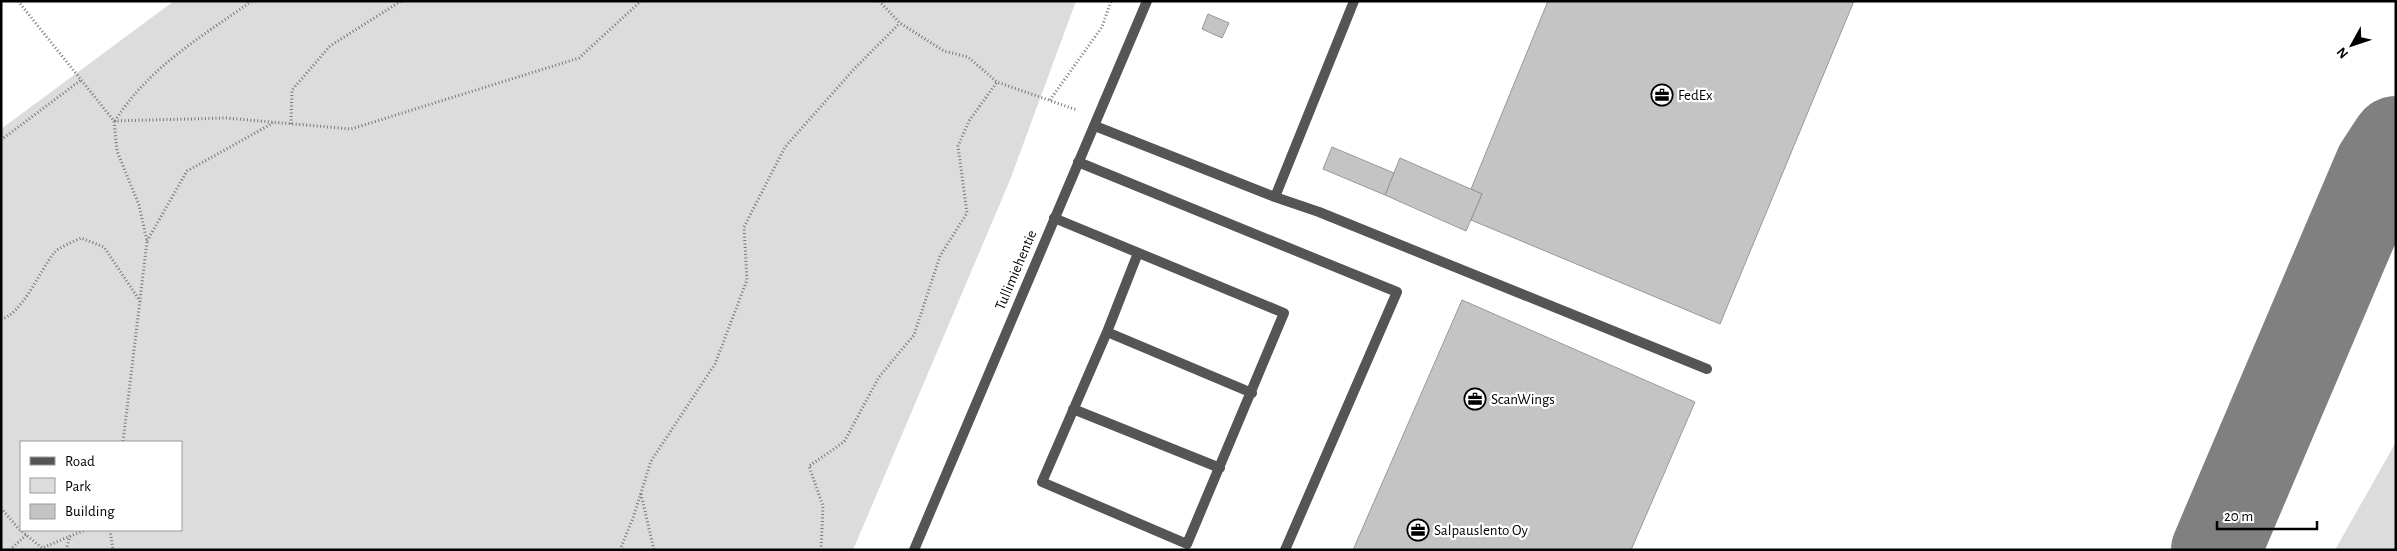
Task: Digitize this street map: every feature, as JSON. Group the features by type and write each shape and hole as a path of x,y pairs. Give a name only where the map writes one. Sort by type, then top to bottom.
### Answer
{"street":[{"name":"Tullimiehentie","path":"914,550 1147,1"},
{"path":"1275,197 1354,1"},
{"path":"1096,122 1275,197 1320,212 1707,369"},
{"path":"1078,162 1397,292 1285,550"},
{"path":"1054,218 1284,313 1188,544 1042,482 1107,332 1138,253"},
{"path":"1107,332 1252,393"},
{"path":"1073,409 1220,468"}],"path":[{"path":"18,1 114,121 117,151 139,205 147,241 123,441"},
{"path":"114,121 125,105 163,64 252,1"},
{"path":"291,124 292,90 330,46 401,1"},
{"path":"114,121 226,118 351,130 579,58 641,1"},
{"path":"879,1 900,23 944,50 968,57 997,82 1050,100 1096,122"},
{"path":"1050,100 1102,27 1111,1"},
{"path":"620,550 651,461 715,364 747,280 744,227 785,146 855,68 900,23"},
{"path":"1,140 81,80"},
{"path":"821,550 823,506 808,466 844,442 879,377 914,335 940,256 967,213 958,146 969,121 997,82"},
{"path":"147,241 187,171 273,122"},
{"path":"1,319 8,318 29,292 55,252 81,238 104,247 141,302"},
{"path":"641,492 654,550"},
{"path":"1,508 20,528"},
{"path":"23,531 42,548 82,531"},
{"path":"110,531 113,550"},
{"path":"10,550 27,535"},
{"path":"66,550 70,536"}],"green space":[{"path":"174,1 1076,1 1010,180 853,550 1,550 1,129"},
{"path":"2396,442 2396,550 2335,550"}],"building":[{"name":"FedEx","path":"1548,1 1854,1 1720,324 1471,220 1482,194 1471,189"},
{"path":"1208,14 1229,23 1222,38 1202,29"},
{"path":"1332,147 1394,173 1385,195 1323,169"},
{"path":"1400,158 1482,194 1466,231 1385,195"},
{"path":"1462,300 1695,402 1631,550 1353,550"}],"taxiway":[{"path":"2216,550 2379,167 2396,141"}],"place":[{"name":"FedEx","path":"1662,95"},
{"name":"ScanWings","path":"1475,399"},
{"name":"Salpauslento Oy","path":"1418,530"}]}
